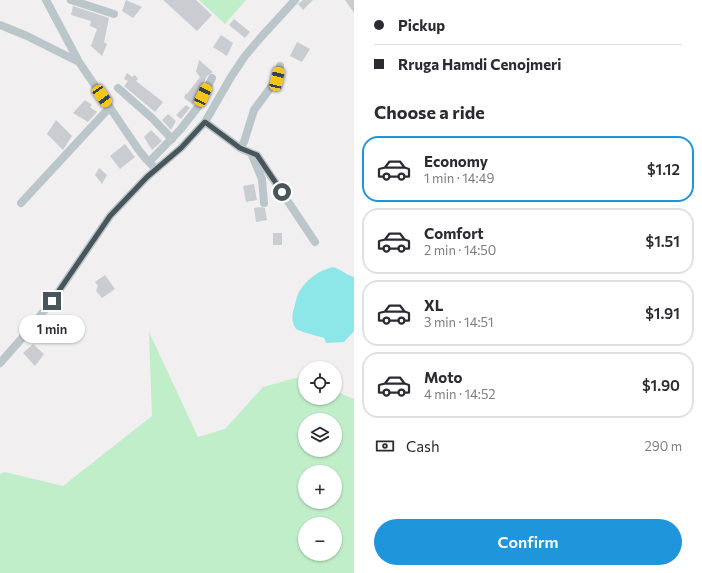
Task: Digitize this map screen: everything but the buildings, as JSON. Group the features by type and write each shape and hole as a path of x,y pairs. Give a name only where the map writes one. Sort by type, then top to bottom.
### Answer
{"street":[{"path":"46,0 79,62 138,149 156,169"},
{"path":"71,0 114,14"},
{"path":"0,363 52,301 110,216 156,169 181,148 205,122 245,56 295,0"},
{"path":"0,25 27,36 79,62"},
{"path":"240,148 244,142 254,110 277,79 280,66"},
{"path":"149,162 172,139 198,107 212,78"},
{"path":"118,88 152,118 172,139"},
{"path":"21,203 110,107"},
{"path":"205,122 240,148 257,155 315,242"},
{"path":"250,153 262,179 264,203"}],"green space":[{"path":"199,0 246,0 225,24"},
{"path":"149,332 198,437 225,429 263,387 298,377 298,405 342,405 342,394 354,399 354,573 0,573 0,474 5,472 63,486 152,416"}],"water":[{"path":"333,267 354,277 354,331 344,342 326,343 324,338 296,329 292,316 298,294 305,283 318,273"}],"route":[{"path":"52,301 110,216 147,177 181,148 205,122 240,148 257,155 282,192"}]}
